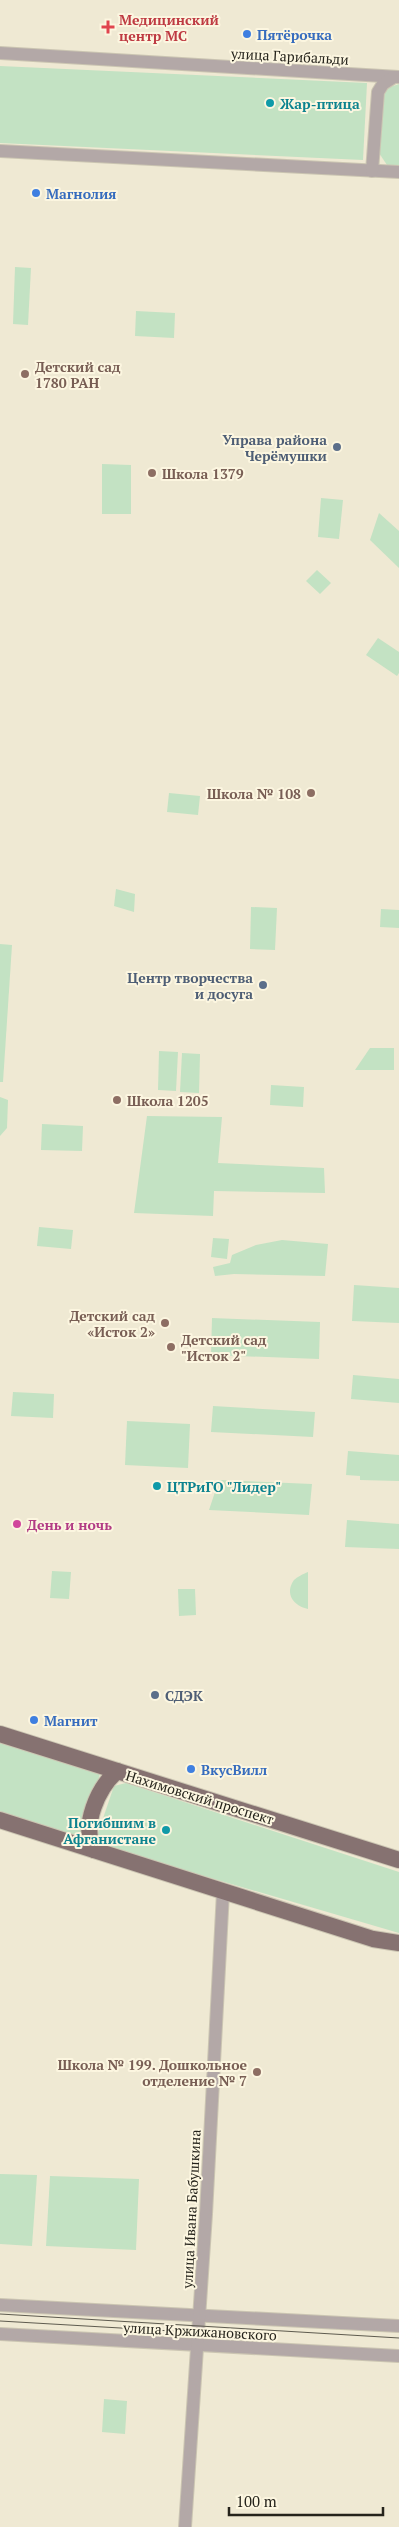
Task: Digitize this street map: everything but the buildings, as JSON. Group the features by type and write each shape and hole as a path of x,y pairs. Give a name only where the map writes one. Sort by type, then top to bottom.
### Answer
{"main road":[{"name":"Нахимовский проспект","path":"0,1734 399,1860"},
{"path":"94,1850 89,1836 95,1808 104,1784 117,1771"},
{"path":"0,1820 373,1939 399,1944"}],"street":[{"name":"улица Гарибальди","path":"0,53 396,77"},
{"path":"372,171 378,92 383,84 396,77"},
{"path":"0,150 399,172"},
{"name":"улица Ивана Бабушкина","path":"185,2527 200,2316 223,1892"},
{"name":"улица Кржижановского","path":"0,2305 399,2326"},
{"name":"улица Кржижановского","path":"0,2334 399,2356"}],"green space":[{"path":"0,66 367,83 363,160 0,143"},
{"path":"399,84 399,167 387,165 379,153 383,96 387,88"},
{"path":"15,267 31,268 28,325 13,324"},
{"path":"136,311 175,313 174,338 135,336"},
{"path":"102,464 131,465 131,514 102,514"},
{"path":"321,498 343,500 339,539 318,537"},
{"path":"379,513 399,531 399,568 370,540"},
{"path":"317,570 331,583 320,594 306,581"},
{"path":"378,638 399,652 399,673 397,676 366,655"},
{"path":"169,793 200,796 198,815 167,812"},
{"path":"116,889 135,894 134,912 114,906"},
{"path":"251,907 277,908 275,950 250,949"},
{"path":"381,909 399,910 399,928 380,927"},
{"path":"0,944 12,945 3,1082 0,1082"},
{"path":"370,1048 394,1048 394,1070 355,1070"},
{"path":"159,1051 178,1052 176,1091 158,1090"},
{"path":"182,1053 200,1054 199,1093 180,1092"},
{"path":"271,1085 304,1087 303,1107 270,1105"},
{"path":"0,1097 8,1100 7,1128 0,1136"},
{"path":"147,1116 222,1117 218,1163 324,1168 325,1193 214,1191 213,1216 134,1213"},
{"path":"42,1124 83,1126 82,1151 41,1150"},
{"path":"39,1227 73,1230 71,1249 37,1246"},
{"path":"213,1238 229,1239 227,1259 211,1257"},
{"path":"282,1240 328,1244 325,1276 234,1274 215,1276 213,1267 230,1263 232,1255 256,1245"},
{"path":"354,1285 399,1288 399,1323 352,1321"},
{"path":"212,1318 320,1322 319,1359 211,1355"},
{"path":"353,1375 399,1379 399,1403 351,1399"},
{"path":"13,1392 54,1394 53,1418 11,1416"},
{"path":"213,1406 315,1412 313,1437 211,1432"},
{"path":"127,1421 190,1424 188,1468 125,1465"},
{"path":"348,1451 399,1455 399,1481 360,1480 360,1476 346,1475"},
{"path":"219,1480 312,1484 309,1515 209,1510"},
{"path":"347,1520 399,1524 399,1549 345,1547"},
{"path":"52,1571 71,1572 69,1599 50,1598"},
{"path":"308,1572 308,1609 298,1605 292,1599 290,1590 294,1580"},
{"path":"178,1589 195,1589 196,1615 179,1616"},
{"path":"0,1743 100,1774 80,1838 0,1812"},
{"path":"126,1783 399,1872 399,1933 105,1847 97,1836 114,1786"},
{"path":"0,2174 37,2175 32,2246 0,2244"},
{"path":"50,2176 139,2179 136,2250 46,2246"},
{"path":"104,2399 127,2401 125,2434 102,2432"}],"tram line":[{"path":"0,2314 399,2338"},
{"path":"0,2321 275,2337"}],"place":[{"name":"Медицинский центр МС","path":"108,27"},
{"name":"Пятёрочка","path":"247,34"},
{"name":"Жар-птица","path":"270,103"},
{"name":"Магнолия","path":"36,193"},
{"name":"Детский сад 1780 РАН","path":"25,374"},
{"name":"Управа района Черёмушки","path":"337,447"},
{"name":"Школа 1379","path":"152,473"},
{"name":"Школа № 108","path":"311,793"},
{"name":"Центр творчества и досуга","path":"263,985"},
{"name":"Школа 1205","path":"117,1100"},
{"name":"Детский сад «Исток 2»","path":"165,1323"},
{"name":"Детский сад \"Исток 2\"","path":"171,1347"},
{"name":"ЦТРиГО \"Лидер\"","path":"157,1486"},
{"name":"День и ночь","path":"17,1524"},
{"name":"СДЭК","path":"155,1695"},
{"name":"Магнит","path":"34,1720"},
{"name":"ВкусВилл","path":"191,1769"},
{"name":"Погибшим в Афганистане","path":"166,1830"},
{"name":"Школа № 199. Дошкольное отделение № 7","path":"257,2072"}]}
